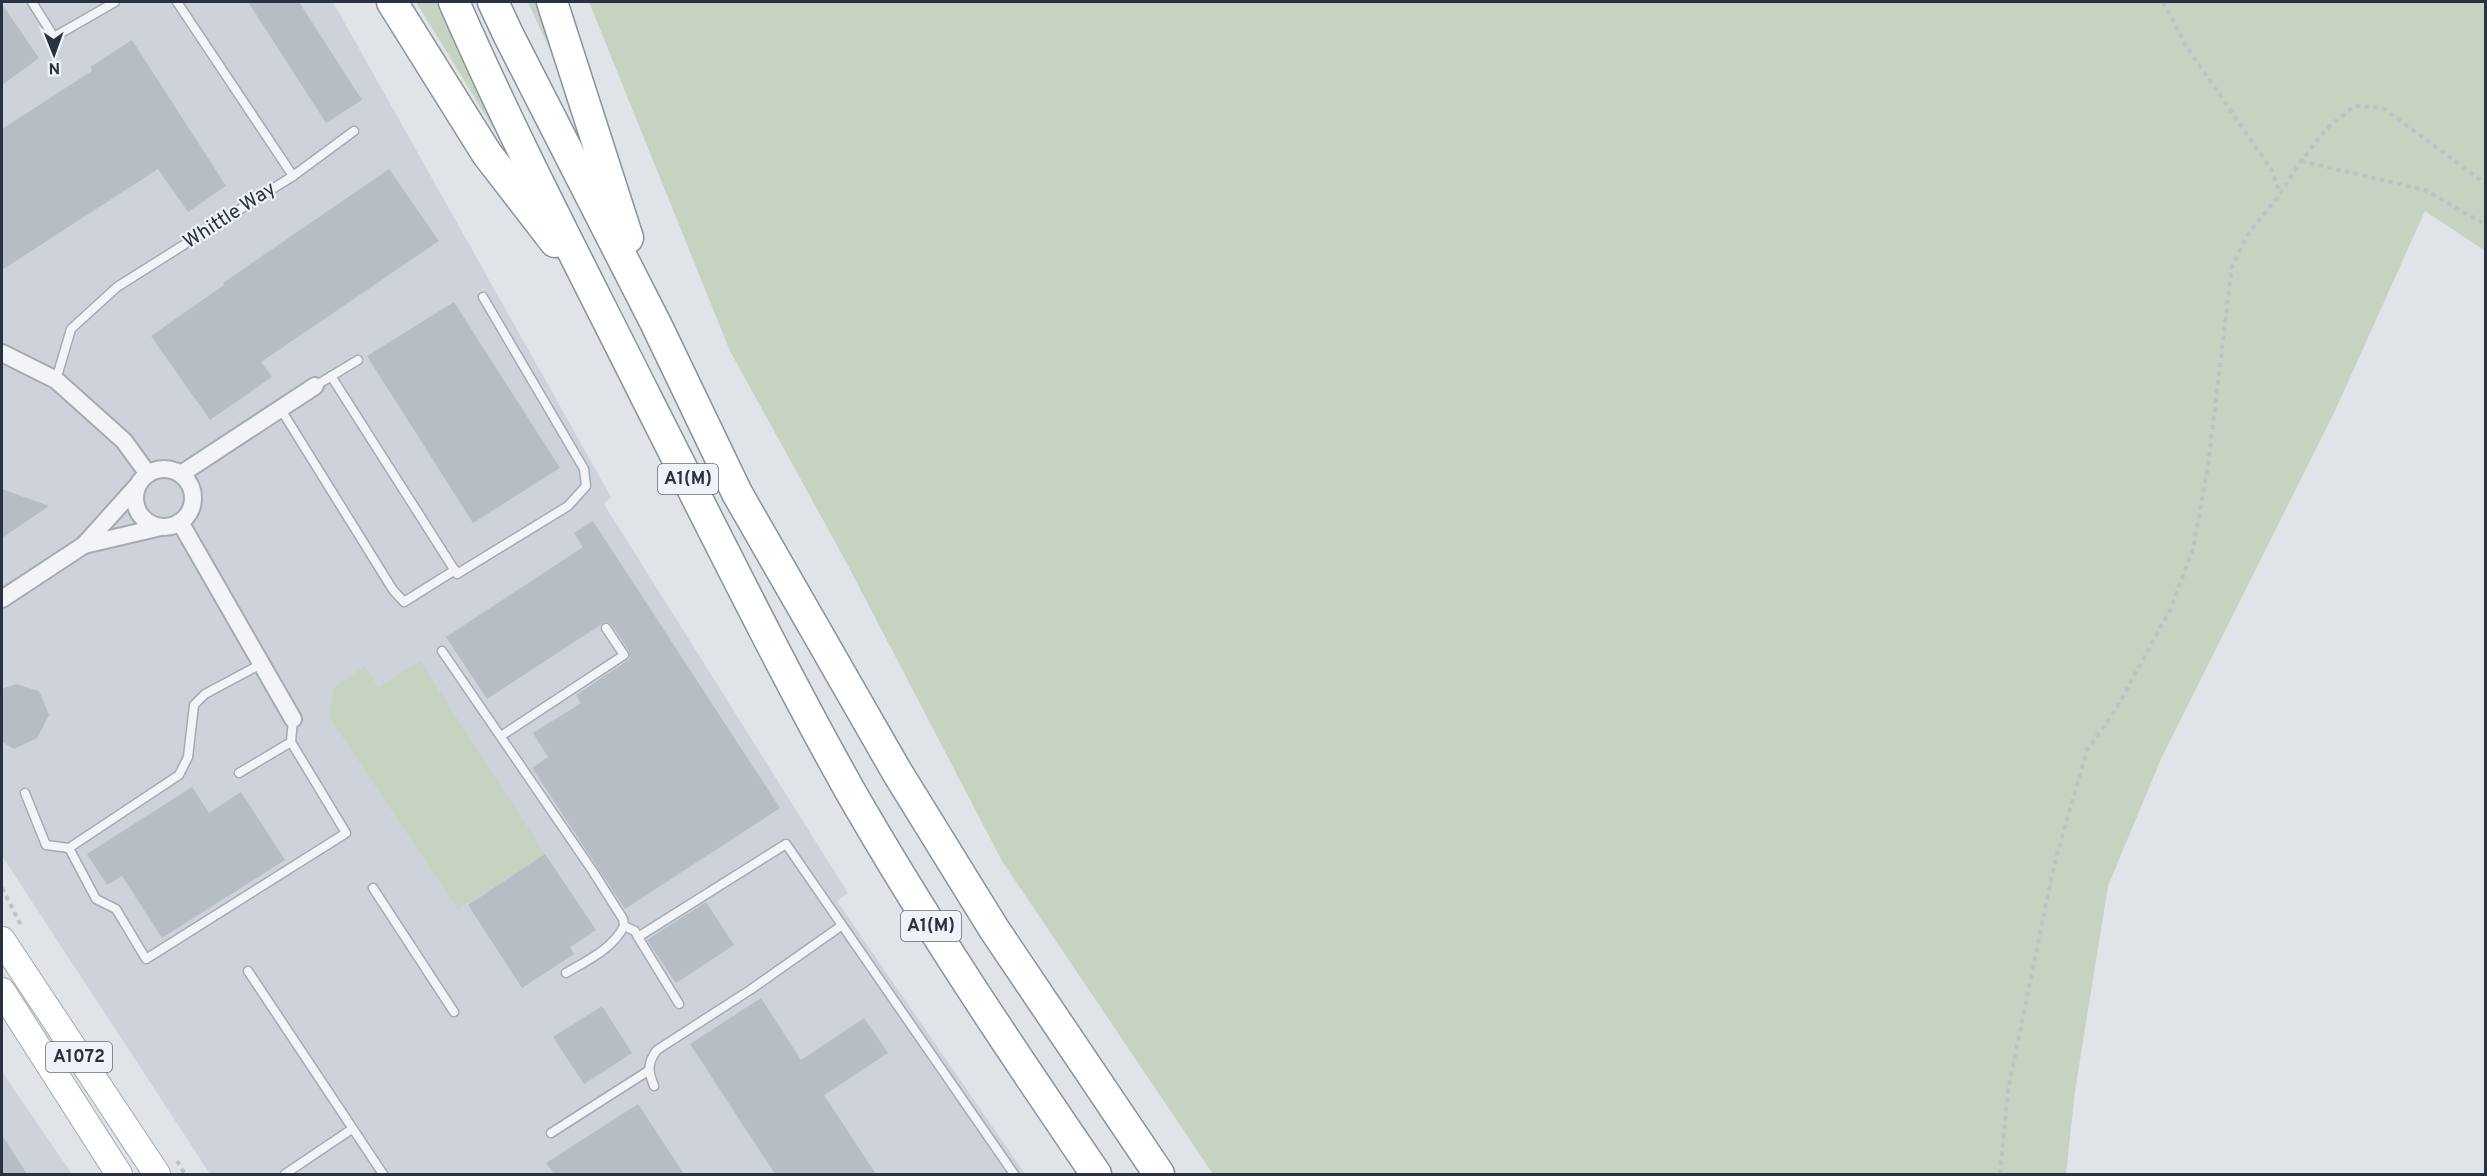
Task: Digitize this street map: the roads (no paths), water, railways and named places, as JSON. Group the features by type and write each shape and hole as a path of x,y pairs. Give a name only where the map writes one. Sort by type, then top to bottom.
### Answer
{"highway":[{"name":"A1(M)","path":"392,2 487,154 593,292"},
{"name":"A1(M)","path":"454,2 593,292 783,666 850,790 956,967 1096,1174"},
{"name":"A1(M)","path":"494,2 738,493 897,772 994,929 1159,1174"},
{"name":"A1(M)","path":"552,2 656,324"}],"main road":[{"name":"A1072","path":"2,940 156,1174"},
{"name":"A1072","path":"3,997 119,1174"}],"street":[{"path":"2,353 56,380 124,441 143,480 135,503 138,511 152,525 161,527"},
{"path":"181,474 315,386"},
{"path":"2,599 84,545 143,480 165,469 181,474 192,489 192,508 180,522 84,545"},
{"path":"180,522 293,719"}],"lane":[{"path":"32,2 54,38 115,2"},
{"name":"Whittle Way","path":"56,380 71,329 117,287 293,176 177,2"},
{"path":"293,176 354,131"},
{"path":"331,376 457,574 568,506 586,486 584,469 483,297"},
{"path":"315,386 358,360"},
{"path":"280,408 393,590 404,602 455,570"},
{"path":"501,736 624,655 606,628"},
{"path":"442,651 592,870 622,919 624,926 619,936 566,973"},
{"path":"25,793 46,845 69,848 179,775 188,757 194,705 205,694 261,664"},
{"path":"69,848 96,899 116,909 146,959 346,833 291,742 293,719"},
{"path":"239,773 291,742"},
{"path":"638,936 786,844 1014,1174"},
{"path":"373,888 454,1012"},
{"path":"624,926 635,931 679,1004"},
{"path":"654,1086 648,1071 650,1059 657,1050 750,990 841,926"},
{"path":"248,971 383,1174"},
{"path":"551,1133 648,1071"},
{"path":"285,1174 352,1129"}]}
